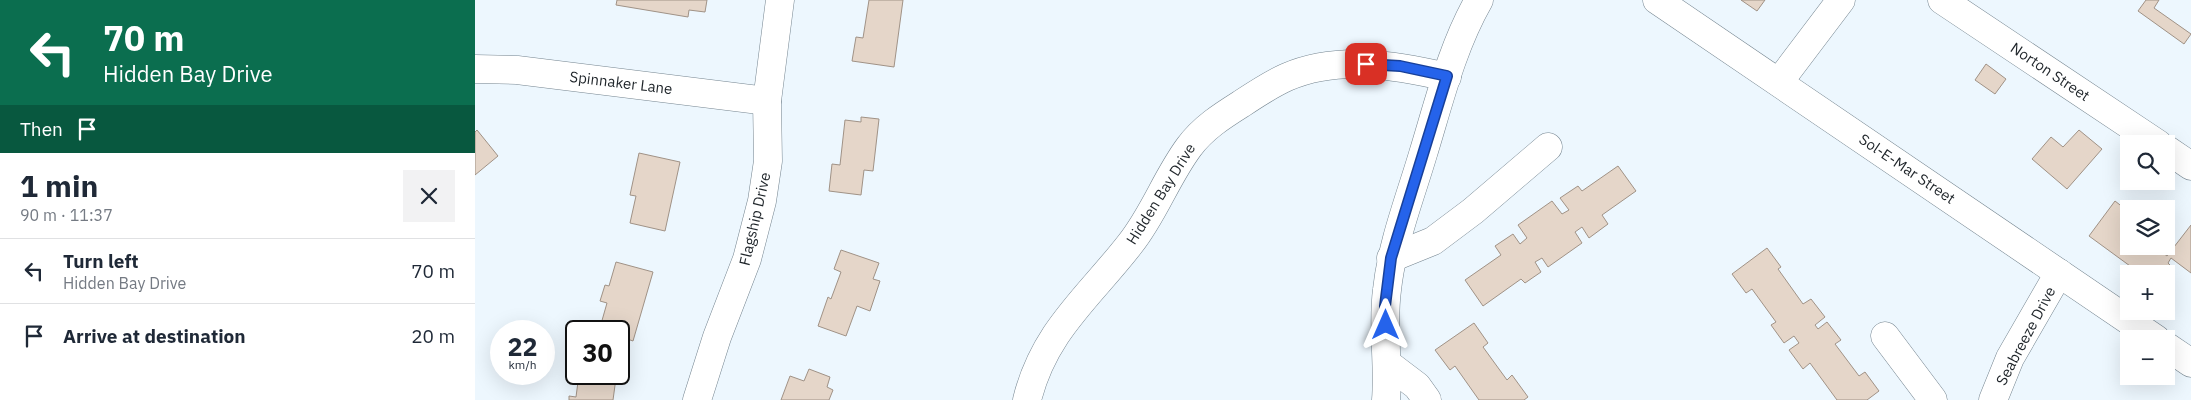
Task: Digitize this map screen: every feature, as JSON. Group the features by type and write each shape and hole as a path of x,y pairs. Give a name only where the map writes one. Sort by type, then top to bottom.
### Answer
{"street":[{"name":"Flagship Drive","path":"697,400 717,337 745,266 761,208 768,161 767,101 779,0"},
{"path":"1386,400 1388,364 1385,306 1391,258 1447,76 1466,26 1479,0"},
{"name":"Sol-E-Mar Street","path":"1657,0 2143,330"},
{"path":"1779,82 1841,0"},
{"name":"Norton Street","path":"1942,0 2144,135"},
{"name":"Hidden Bay Drive","path":"1027,400 1040,363 1056,334 1074,308 1137,236 1148,220 1182,157 1201,133 1212,123 1271,84 1309,70 1350,64 1383,64 1447,76"},
{"name":"Spinnaker Lane","path":"475,69 517,70 767,101"},
{"path":"1391,258 1433,241 1473,211 1548,147"},
{"path":"2175,155 2191,166"},
{"name":"Seabreeze Drive","path":"1993,400 2010,358 2059,273"},
{"path":"1885,336 1933,400"},
{"path":"2175,352 2191,363"},
{"path":"1388,364 1417,386 1427,400"}],"building":[{"path":"617,0 707,0 705,12 689,10 688,17 616,5"},
{"path":"869,0 903,0 894,67 852,61 856,37 863,38"},
{"path":"1741,0 1765,0 1757,11"},
{"path":"2146,0 2159,0 2154,8 2191,34 2184,44 2138,11"},
{"path":"1986,64 2006,79 1995,94 1975,80"},
{"path":"861,117 879,119 873,171 864,170 861,195 829,191 832,164 840,165 845,120 861,122"},
{"path":"477,130 498,156 475,175 475,132"},
{"path":"2079,130 2102,149 2067,189 2032,159 2051,137 2063,147"},
{"path":"639,153 680,162 665,231 630,223 636,196 630,195"},
{"path":"1618,166 1636,191 1602,215 1608,224 1589,238 1582,227 1575,232 1582,243 1548,267 1542,258 1535,262 1541,272 1525,283 1521,279 1483,306 1465,280 1501,255 1495,246 1513,234 1520,244 1527,238 1518,225 1552,201 1562,214 1569,210 1560,198 1578,186 1582,191"},
{"path":"2115,201 2120,205 2120,255 2175,255 2175,246 2191,225 2191,273 2171,258 2168,263 2170,265 2129,265 2089,236"},
{"path":"1767,248 1781,267 1778,269 1803,304 1811,299 1825,317 1815,325 1818,329 1827,322 1841,340 1835,344 1859,376 1865,372 1879,391 1867,400 1837,400 1810,363 1803,369 1789,350 1799,343 1794,336 1784,343 1771,325 1776,322 1752,289 1746,293 1732,274"},
{"path":"841,250 879,263 873,279 880,281 870,311 857,306 846,336 818,326 828,297 831,299 841,272 834,269"},
{"path":"616,262 653,272 633,341 630,340 630,320 602,320 607,303 600,301 605,285 609,286"},
{"path":"1474,323 1488,343 1483,347 1507,380 1512,375 1528,397 1524,400 1479,400 1455,366 1450,370 1435,350"},
{"path":"809,369 830,377 827,387 833,390 829,400 781,400 790,376 804,381"},
{"path":"578,385 615,385 613,400 569,400 569,396 576,397"}],"route":[{"path":"1366,64 1400,66 1447,76 1391,258 1385,306 1386,325"}]}
